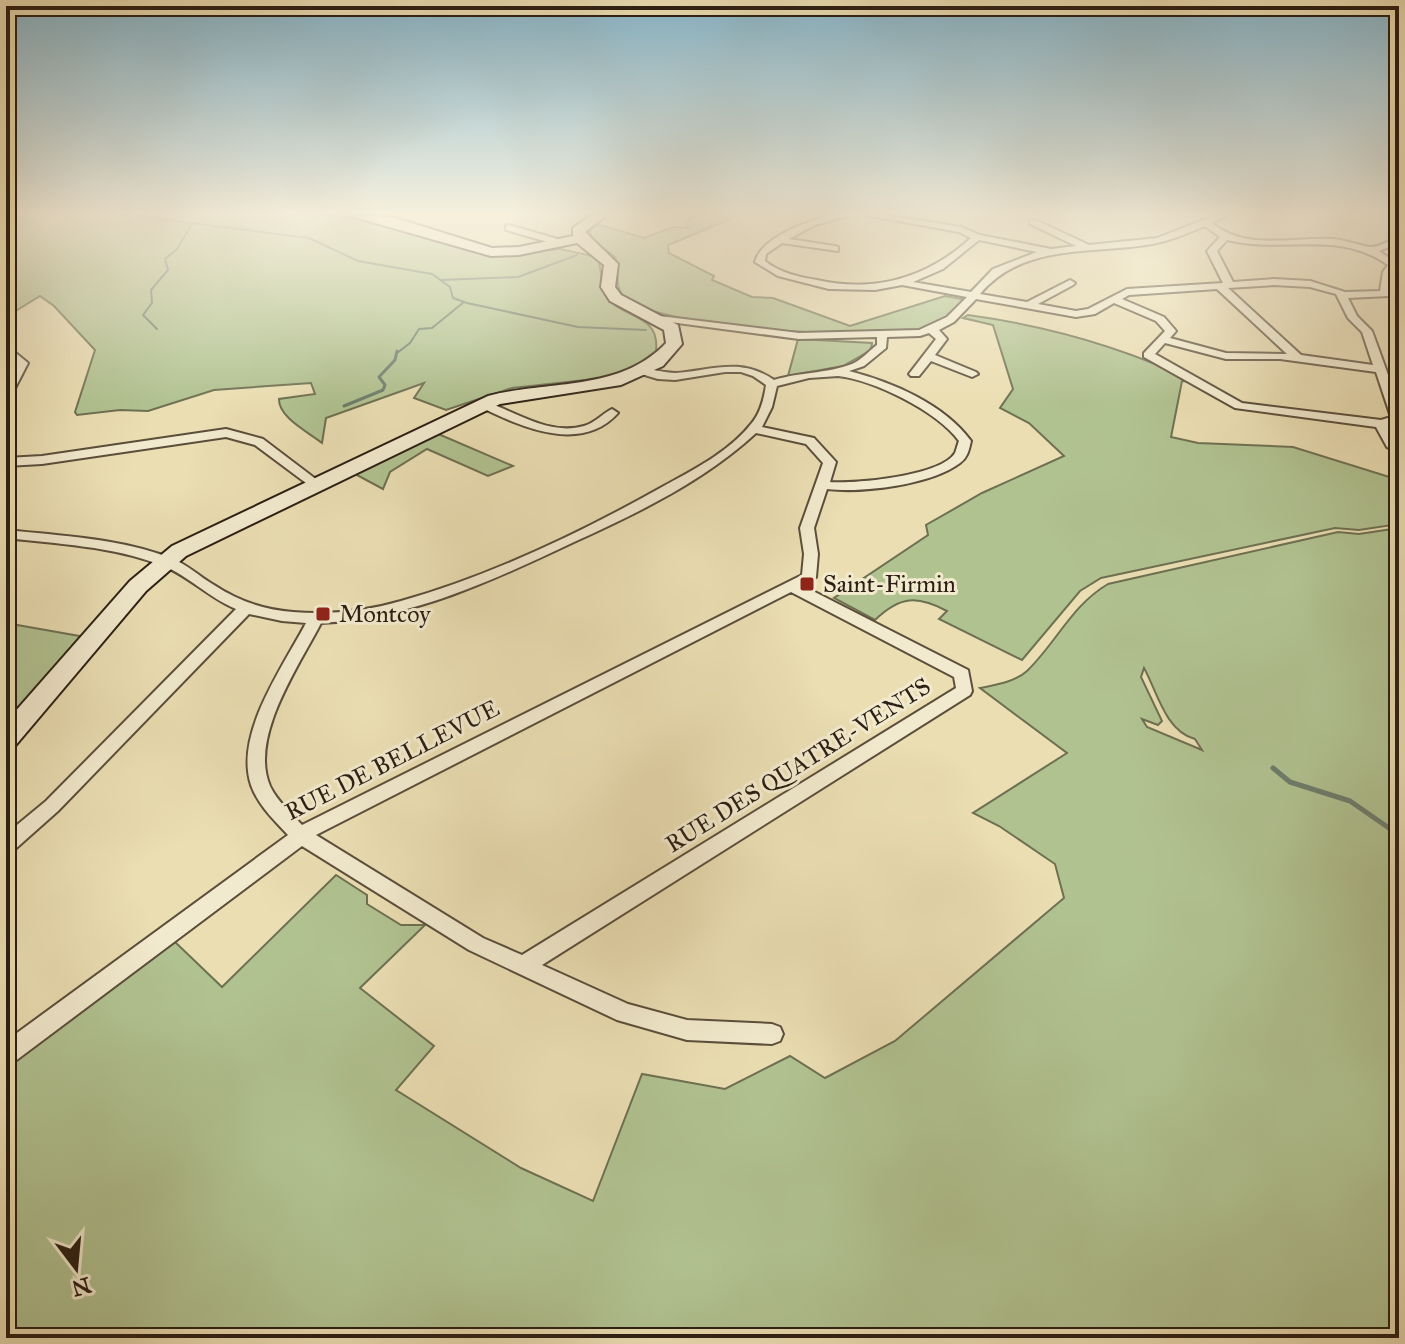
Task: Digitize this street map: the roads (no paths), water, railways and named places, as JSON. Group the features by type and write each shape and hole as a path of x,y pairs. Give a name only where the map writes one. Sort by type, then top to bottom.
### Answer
{"main road":[{"path":"6,739 131,594 164,561 249,515 484,405 524,392 608,384 642,371 670,349 674,331 655,317 615,298 608,287 609,278"}],"street":[{"path":"794,278 854,290 904,283 1076,314 1091,312 1127,292 1224,285 1310,284 1344,295 1388,292 1388,278"},
{"path":"904,283 914,278"},
{"path":"655,317 799,336 882,336 932,330 959,316 991,278"},
{"path":"1221,278 1224,285 1297,357"},
{"path":"1027,306 1070,283"},
{"path":"1113,299 1160,319 1171,331 1148,355 1239,406 1381,424 1398,419 1367,331 1353,318 1344,295"},
{"path":"674,331 696,324"},
{"path":"915,374 942,339 932,330"},
{"path":"642,371 652,376 670,376 733,367 752,370 772,384 830,373 872,357 882,346 882,336"},
{"path":"1163,339 1226,356 1297,357 1380,369"},
{"path":"6,348 22,363 6,394"},
{"path":"928,356 972,374"},
{"path":"824,485 867,489 893,482 956,460 965,441 950,423 895,393 861,377 830,373"},
{"path":"6,534 96,545 164,561 212,591 247,607 280,616 357,616 408,604 499,568 672,487 725,453 754,429 770,400 772,384"},
{"path":"484,405 543,428 562,431 599,423 612,413"},
{"path":"1381,424 1391,444 1399,450"},
{"path":"754,429 796,436 819,446 830,462 807,528 811,554 809,577 793,587"},
{"path":"6,462 42,460 226,433 259,442 315,483"},
{"name":"RUE DE BELLEVUE","path":"6,1054 300,835 793,587"},
{"name":"RUE DES QUATRE-VENTS","path":"522,966 964,691 962,674 793,587"},
{"path":"6,845 52,806 247,607"},
{"path":"316,618 264,719 255,753 260,784 271,804 300,835 476,944 625,1013 687,1030 772,1034"}],"waterway":[{"path":"157,329 143,315 152,303 151,290 161,278"},
{"path":"437,278 450,287 453,298 467,303 578,327 646,330"},
{"path":"441,280 500,278"},
{"path":"397,353 410,343 419,329 432,328 464,302"},
{"path":"344,406 383,390 385,385 379,377 395,360 397,351"},
{"path":"1273,768 1290,782 1350,801 1399,835"}],"place":[{"name":"Saint-Firmin","path":"807,584"},
{"name":"Montcoy","path":"323,614"}]}
